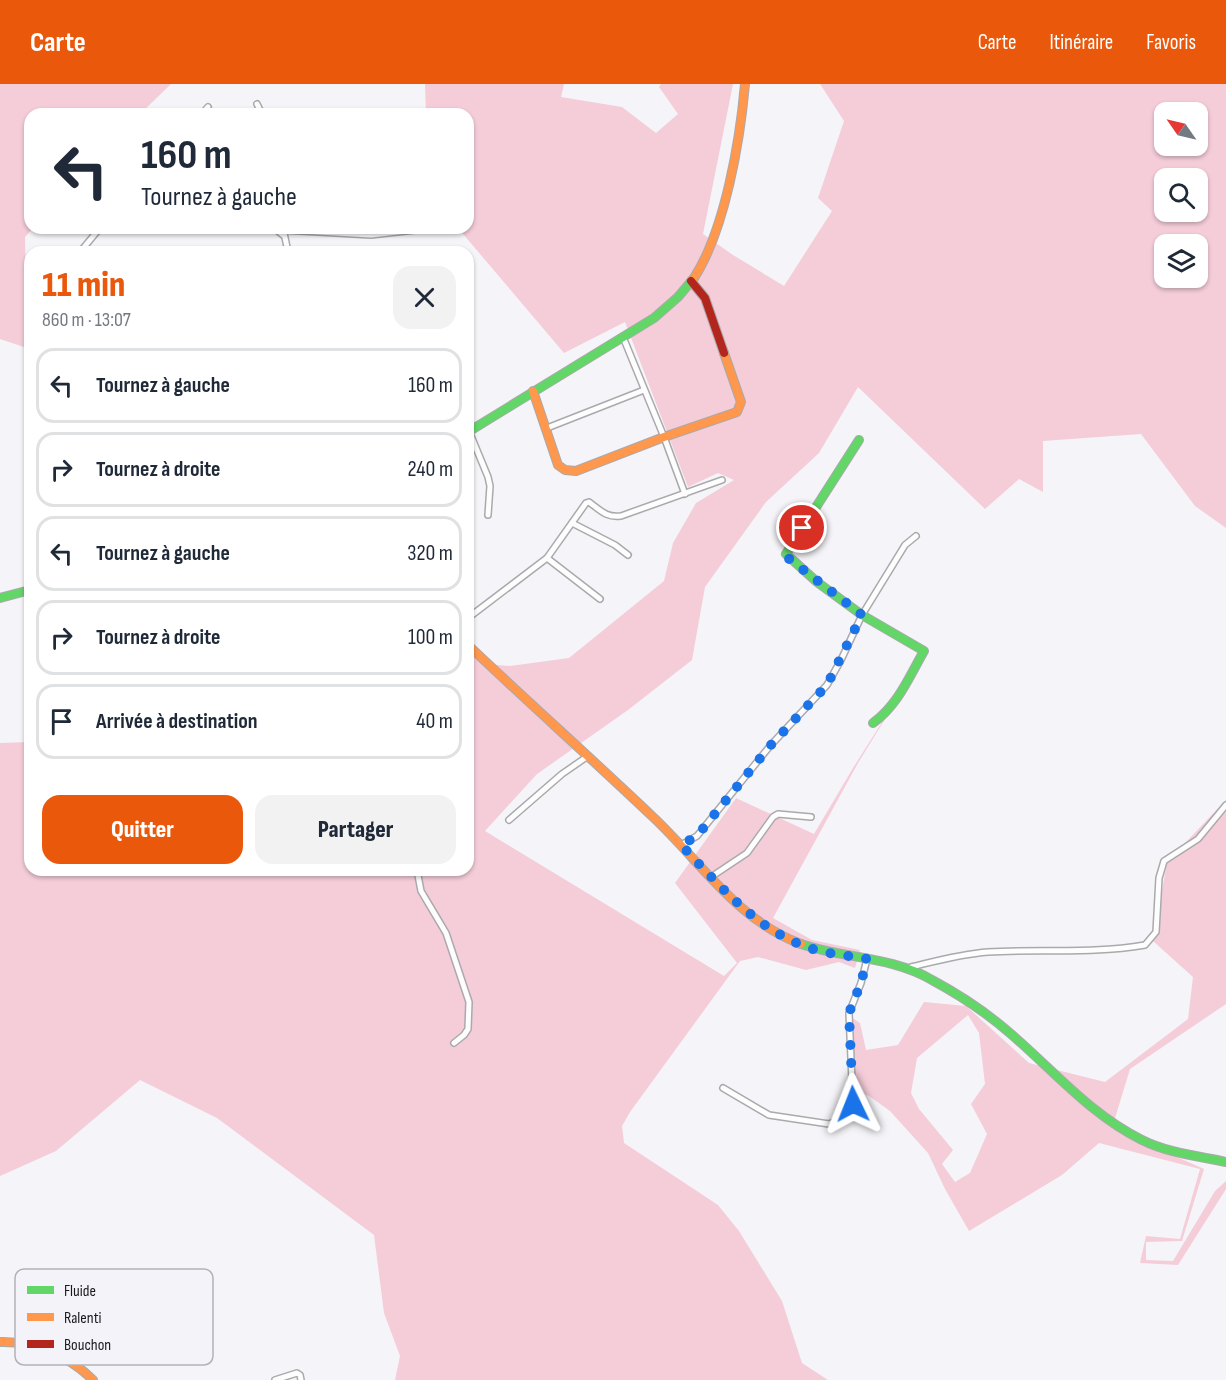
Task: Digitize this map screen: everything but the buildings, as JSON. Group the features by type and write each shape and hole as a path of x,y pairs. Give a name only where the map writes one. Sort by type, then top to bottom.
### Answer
{"street":[{"path":"474,428 654,318 680,297 704,260 722,209 734,157 745,84"},
{"path":"257,104 259,108"},
{"path":"85,246 95,234"},
{"path":"349,234 376,234"},
{"path":"533,391 558,465 565,470 576,471 737,412 741,402 705,298 691,282"},
{"path":"623,337 685,494"},
{"path":"547,429 644,390"},
{"path":"859,440 786,554 817,582 862,615 924,651 893,706 873,723"},
{"path":"474,443 488,477 488,515"},
{"path":"474,614 547,558 586,503 590,502 612,518 722,480"},
{"path":"572,522 615,544 628,555"},
{"path":"681,845 697,836 764,753 827,685 862,615 905,545 916,537"},
{"path":"547,558 600,599"},
{"path":"0,598 24,592"},
{"path":"474,651 588,756 745,910 774,932 813,949 909,968 936,981 988,1016 1077,1095 1122,1128 1159,1148 1226,1162"},
{"path":"510,820 562,774 588,756"},
{"path":"909,968 957,956 987,952 1087,950 1145,945 1156,932 1159,878 1164,861 1198,839 1226,805"},
{"path":"711,877 747,853 773,817 778,814 811,817"},
{"path":"418,876 421,891 446,933 469,1002 468,1029 454,1043"},
{"path":"723,1088 769,1115 829,1124 844,1118 853,1104 849,1013 861,983 867,959"},
{"path":"0,1342 15,1343"},
{"path":"72,1365 93,1380"},
{"path":"275,1380 297,1373 301,1380"}],"shaded area":[{"path":"0,84 171,84 146,108 24,108 24,234 28,234 24,246 24,347 0,339"},
{"path":"425,84 564,84 561,97 622,107 656,133 678,114 659,87 661,84 733,84 703,234 784,286 832,211 818,198 844,121 820,84 1226,84 1226,528 1195,506 1141,434 1043,441 1043,492 1019,479 985,509 858,387 819,453 766,502 705,587 692,660 628,710 537,774 485,831 724,976 737,963 675,883 736,798 814,834 914,672 858,763 773,918 812,940 860,950 855,968 839,962 806,970 758,957 740,961 622,1126 624,1143 718,1205 739,1231 782,1301 802,1363 828,1380 395,1380 400,1356 384,1313 374,1235 217,1118 140,1080 56,1151 0,1176 0,743 24,742 24,876 474,876 474,654 485,664 510,666 569,658 664,581 673,543 696,503 734,480 718,473 688,487 625,322 564,353 463,234 474,234 474,108 426,108"},
{"path":"1226,800 1226,1004 1130,1069 1112,1128 1204,1169 1182,1241 1146,1242 1146,1260 1173,1261 1215,1191 1226,1181 1226,1189 1178,1265 1140,1263 1146,1236 1180,1239 1200,1169 1099,1143 1062,1175 969,1231 928,1153 890,1111 869,1096 849,1090 848,1015 860,1023 866,1050 898,1045 924,1002 966,1006 1029,1063 1105,1082 1188,1019 1193,977 1153,941 1167,862","holes":["968,1015 979,1033 985,1084 971,1104 987,1134 970,1173 955,1182 942,1164 953,1150 919,1109 911,1093 917,1058"]}],"traffic: fast":[{"path":"474,428 654,318 678,297 694,278"},
{"path":"859,440 786,554 817,582 862,615 924,651 896,699 873,723"},
{"path":"0,598 24,592"},
{"path":"801,944 900,966 932,980 963,998 992,1019 1089,1105 1123,1130 1162,1148 1226,1162"}],"traffic: slow":[{"path":"694,278 705,258 722,211 735,158 745,84"},
{"path":"533,391 558,465 565,470 576,471 737,412 741,402 724,353"},
{"path":"474,651 653,817 739,905 778,934 801,944"},
{"path":"0,1342 15,1342"},
{"path":"75,1365 93,1380"}],"traffic: jam":[{"path":"691,281 705,298 724,353"}],"route":[{"path":"802,528 787,551 788,558 862,615 827,685 770,746 697,836 681,845 751,916 774,932 805,947 867,959 861,983 849,1013 853,1104"}]}
